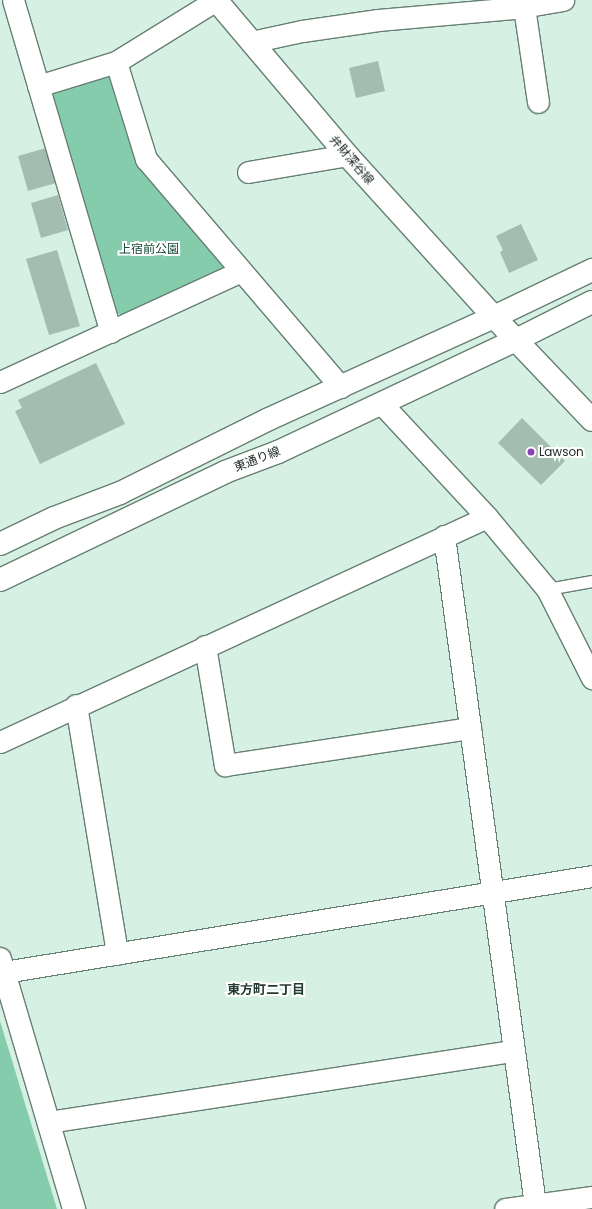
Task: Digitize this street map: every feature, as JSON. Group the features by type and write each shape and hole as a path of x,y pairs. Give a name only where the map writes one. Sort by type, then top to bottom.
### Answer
{"street":[{"path":"13,0 111,332"},
{"path":"38,86 116,62 216,0"},
{"name":"弁財深谷線","path":"216,0 347,155 494,317 592,420"},
{"path":"251,42 397,9 518,5 563,0"},
{"path":"518,5 538,102"},
{"path":"116,62 146,159 241,272 341,387"},
{"path":"248,172 347,155"},
{"path":"0,544 54,518 120,493 341,387 592,270"},
{"path":"0,382 241,272"},
{"path":"516,340 592,302"},
{"name":"東通り線","path":"0,580 225,472 278,452 516,340"},
{"path":"382,404 487,516 547,589 592,678"},
{"path":"0,742 76,705 487,516"},
{"path":"444,536 535,1205"},
{"path":"205,646 225,766 470,728"},
{"path":"76,705 117,954"},
{"path":"74,1209 2,966 117,954 592,876"},
{"path":"48,1122 514,1050"},
{"path":"506,1209 592,1197"}],"lane":[{"path":"547,589 592,581"}],"green space":[{"name":"上宿前公園","path":"107,74 115,79 139,162 225,260 224,269 124,316 116,313 52,98 56,90"},
{"path":"0,1021 57,1209 0,1209"}],"building":[{"path":"378,61 385,91 356,98 349,68"},
{"path":"46,148 56,183 28,191 18,156"},
{"path":"58,195 68,230 41,238 31,203"},
{"path":"521,224 538,260 509,273 500,252 503,250 496,236"},
{"path":"57,250 80,326 49,335 26,259"},
{"path":"96,363 125,424 40,464 15,411 22,408 18,400"},
{"name":"Lawson","path":"522,418 565,461 541,485 498,443"}],"place":[{"name":"Lawson","path":"531,452"}],"district":[{"name":"東方町二丁目","path":"266,990"}]}
